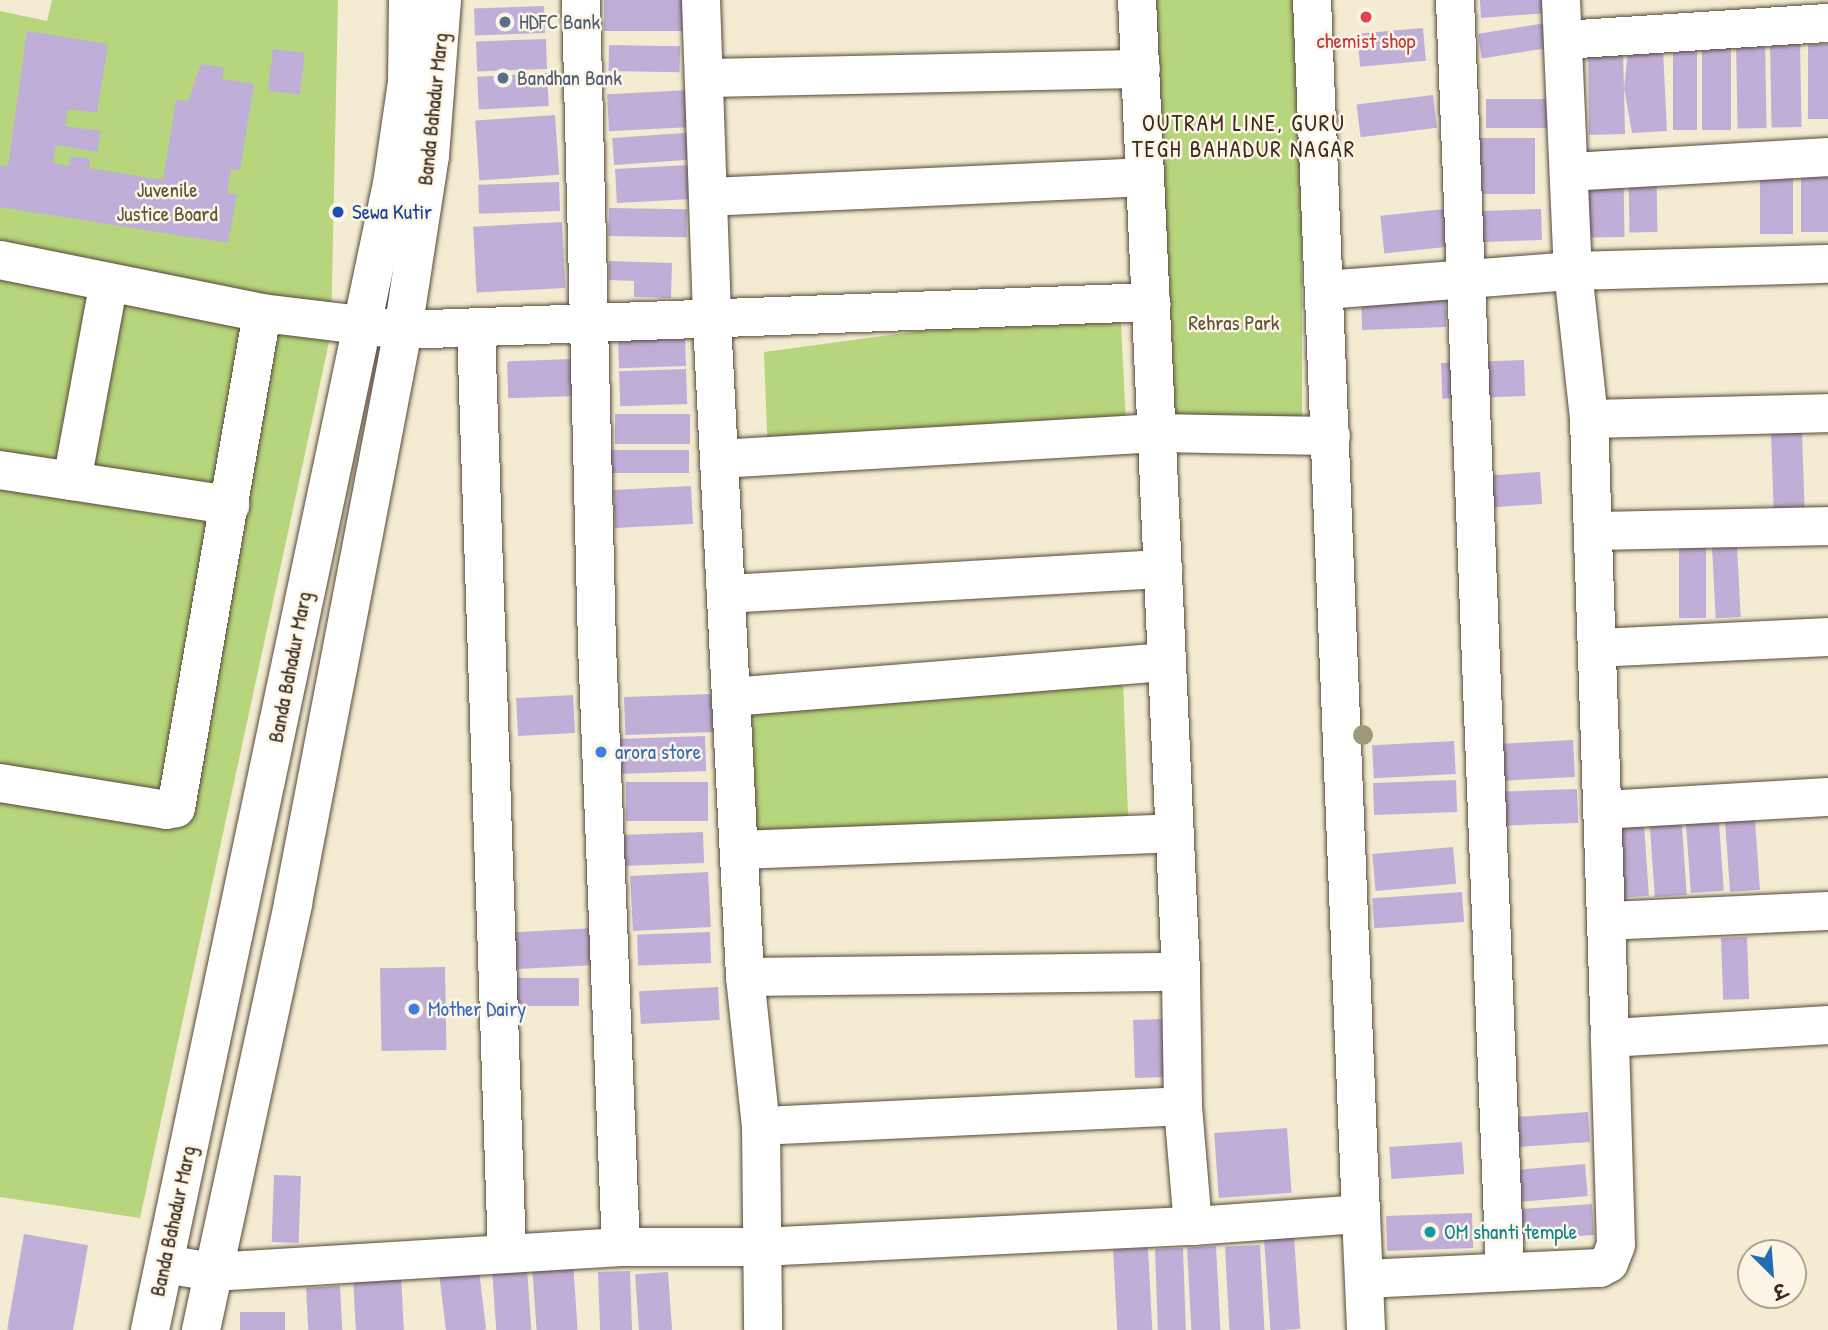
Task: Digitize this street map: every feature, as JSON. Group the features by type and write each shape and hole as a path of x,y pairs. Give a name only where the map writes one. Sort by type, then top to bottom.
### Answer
{"street":[{"name":"Banda Bahadur Marg","path":"150,1330 396,158 407,83 408,0"},
{"name":"Banda Bahadur Marg","path":"201,1330 293,903 403,330 430,156 442,0"},
{"path":"581,0 597,645 621,1247"},
{"path":"701,0 712,320 745,977 761,1126 759,1247 763,1330"},
{"path":"1138,0 1181,972 1183,1107 1193,1226"},
{"path":"1312,0 1366,1330"},
{"path":"1455,0 1505,1272"},
{"path":"1364,1279 1600,1268 1613,1255 1610,1038 1589,419 1573,271 1561,0"},
{"path":"1563,40 1828,23"},
{"path":"704,78 1141,69"},
{"path":"1569,172 1828,157"},
{"path":"708,197 1145,177"},
{"path":"0,260 262,313 403,330 1151,302"},
{"path":"1325,289 1573,271 1828,264"},
{"path":"72,481 110,282"},
{"path":"0,783 166,810 176,808 262,313"},
{"path":"476,329 507,1253"},
{"path":"1589,419 1828,413"},
{"path":"719,459 1157,433 1331,436"},
{"path":"0,470 230,505"},
{"path":"1592,531 1828,526"},
{"path":"726,594 1163,569"},
{"path":"1597,648 1828,636"},
{"path":"731,696 1167,662"},
{"path":"1602,810 1828,797"},
{"path":"739,850 1175,833"},
{"path":"1606,921 1828,911"},
{"path":"745,977 1181,972"},
{"path":"1610,1038 1828,1025"},
{"path":"761,1126 1183,1107"},
{"path":"164,1264 213,1272 621,1247 759,1247 1193,1226 1361,1214"}],"green space":[{"name":"Juvenile Justice Board","path":"52,0 338,0 331,333 140,1218 0,1197 0,11 47,21"},
{"name":"Rehras Park","path":"1138,0 1302,0 1302,423 1138,423"},
{"path":"1120,304 1127,444 768,458 764,352"},
{"path":"1123,680 1129,841 739,850 732,713"}],"building":[{"path":"604,0 695,0 695,31 604,31"},
{"path":"1480,0 1546,0 1547,13 1481,18"},
{"path":"544,6 545,33 475,35 474,8"},
{"path":"1546,23 1550,48 1482,58 1478,34"},
{"path":"1423,28 1426,61 1360,67 1357,34"},
{"path":"27,31 108,44 97,113 68,109 65,126 101,131 97,152 56,145 53,163 69,166 71,156 90,159 89,168 163,180 176,100 188,101 201,64 224,68 222,79 254,84 240,170 231,169 227,193 237,195 228,243 0,207 0,165 8,166"},
{"path":"546,39 547,69 477,71 476,41"},
{"path":"1765,40 1767,128 1738,128 1736,41"},
{"path":"1800,41 1802,127 1772,128 1770,42"},
{"path":"1808,44 1828,44 1828,119 1808,119"},
{"path":"609,45 680,46 680,72 609,71"},
{"path":"1673,45 1697,45 1697,130 1673,130"},
{"path":"1702,47 1731,47 1731,130 1702,130"},
{"path":"273,49 305,53 300,95 268,91"},
{"path":"1663,50 1667,131 1632,133 1624,88 1628,52"},
{"path":"1623,51 1625,134 1589,135 1588,52"},
{"path":"547,73 549,106 479,110 477,77"},
{"path":"690,90 692,127 609,131 607,94"},
{"path":"1433,95 1437,128 1361,137 1357,104"},
{"path":"1486,99 1549,99 1549,128 1486,128"},
{"path":"555,115 559,175 479,180 475,121"},
{"path":"698,132 700,159 614,165 612,138"},
{"path":"1474,138 1535,138 1535,194 1474,194"},
{"path":"1628,147 1656,147 1657,232 1629,232"},
{"path":"1623,150 1625,237 1589,238 1587,151"},
{"path":"690,165 692,199 617,203 615,169"},
{"path":"1801,170 1828,170 1828,232 1801,232"},
{"path":"1760,175 1793,175 1793,234 1760,234"},
{"path":"559,182 560,211 479,214 478,185"},
{"path":"609,208 687,209 686,237 609,236"},
{"path":"1444,209 1448,247 1384,253 1380,216"},
{"path":"1541,209 1542,240 1477,242 1476,211"},
{"path":"562,222 565,288 477,293 473,227"},
{"path":"609,261 672,263 671,298 634,297 634,281 609,280"},
{"path":"1445,293 1446,327 1362,330 1361,296"},
{"path":"685,338 686,366 619,368 618,340"},
{"path":"574,359 575,396 508,398 507,361"},
{"path":"1524,360 1525,396 1442,399 1441,363"},
{"path":"686,369 687,404 620,406 619,371"},
{"path":"615,414 690,414 690,444 615,444"},
{"path":"1802,433 1805,507 1774,508 1771,434"},
{"path":"611,450 689,450 689,473 611,473"},
{"path":"1540,472 1542,504 1462,510 1460,478"},
{"path":"691,486 693,524 615,528 613,490"},
{"path":"1679,527 1706,527 1706,618 1679,618"},
{"path":"1736,527 1741,617 1716,618 1711,528"},
{"path":"712,694 713,732 625,735 624,697"},
{"path":"573,695 575,733 518,736 516,698"},
{"path":"705,736 706,771 618,774 617,739"},
{"path":"1573,740 1575,777 1495,781 1493,744"},
{"path":"1454,741 1456,774 1374,778 1372,745"},
{"path":"1456,780 1457,812 1374,815 1373,783"},
{"path":"626,782 708,782 708,821 626,821"},
{"path":"1577,789 1578,823 1495,826 1494,792"},
{"path":"1754,805 1760,890 1730,892 1724,807"},
{"path":"1718,808 1724,891 1691,893 1685,810"},
{"path":"1643,811 1649,896 1614,898 1608,813"},
{"path":"1681,813 1687,895 1655,897 1649,815"},
{"path":"703,832 704,863 621,866 620,835"},
{"path":"1453,847 1456,884 1376,891 1372,854"},
{"path":"708,872 711,927 633,931 630,876"},
{"path":"1462,892 1464,922 1374,928 1372,898"},
{"path":"595,928 597,965 513,969 511,932"},
{"path":"710,932 711,963 638,966 637,935"},
{"path":"1747,937 1749,999 1723,1000 1721,938"},
{"name":"Mother Dairy","path":"445,967 446,1050 381,1051 380,968"},
{"path":"513,978 579,978 579,1006 513,1006"},
{"path":"718,987 720,1020 641,1024 639,991"},
{"path":"1162,1019 1164,1077 1135,1078 1133,1020"},
{"path":"1588,1112 1590,1142 1513,1147 1511,1117"},
{"path":"1287,1128 1292,1193 1219,1198 1214,1133"},
{"path":"1462,1142 1464,1174 1391,1179 1389,1147"},
{"path":"1585,1164 1588,1196 1508,1203 1505,1171"},
{"path":"274,1175 301,1176 299,1243 272,1242"},
{"path":"1592,1204 1594,1235 1515,1240 1513,1210"},
{"name":"OM shanti temple","path":"1472,1213 1473,1248 1387,1251 1386,1216"},
{"path":"24,1234 88,1245 73,1330 7,1330"},
{"path":"1294,1237 1300,1329 1270,1330 1264,1239"},
{"path":"1260,1245 1264,1330 1229,1330 1225,1247"},
{"path":"1216,1246 1220,1330 1191,1330 1187,1248"},
{"path":"1148,1248 1152,1330 1117,1330 1113,1250"},
{"path":"1183,1248 1186,1330 1158,1330 1155,1249"},
{"path":"573,1263 578,1330 537,1330 532,1266"},
{"path":"527,1268 531,1330 496,1330 492,1270"},
{"path":"479,1271 486,1330 446,1330 439,1276"},
{"path":"630,1271 632,1330 600,1330 598,1272"},
{"path":"668,1272 672,1330 639,1330 635,1274"},
{"path":"401,1275 404,1330 356,1330 353,1278"},
{"path":"340,1286 342,1330 308,1330 306,1288"},
{"path":"240,1312 285,1312 285,1330 240,1330"}],"place":[{"name":"chemist shop","path":"1366,17"},
{"name":"HDFC Bank","path":"505,22"},
{"name":"Bandhan Bank","path":"503,78"},
{"name":"Sewa Kutir","path":"338,212"},
{"name":"arora store","path":"601,752"},
{"name":"Mother Dairy","path":"414,1009"},
{"name":"OM shanti temple","path":"1430,1232"}],"district":[{"name":"OUTRAM LINE, GURU TEGH BAHADUR NAGAR","path":"1244,136"}]}
